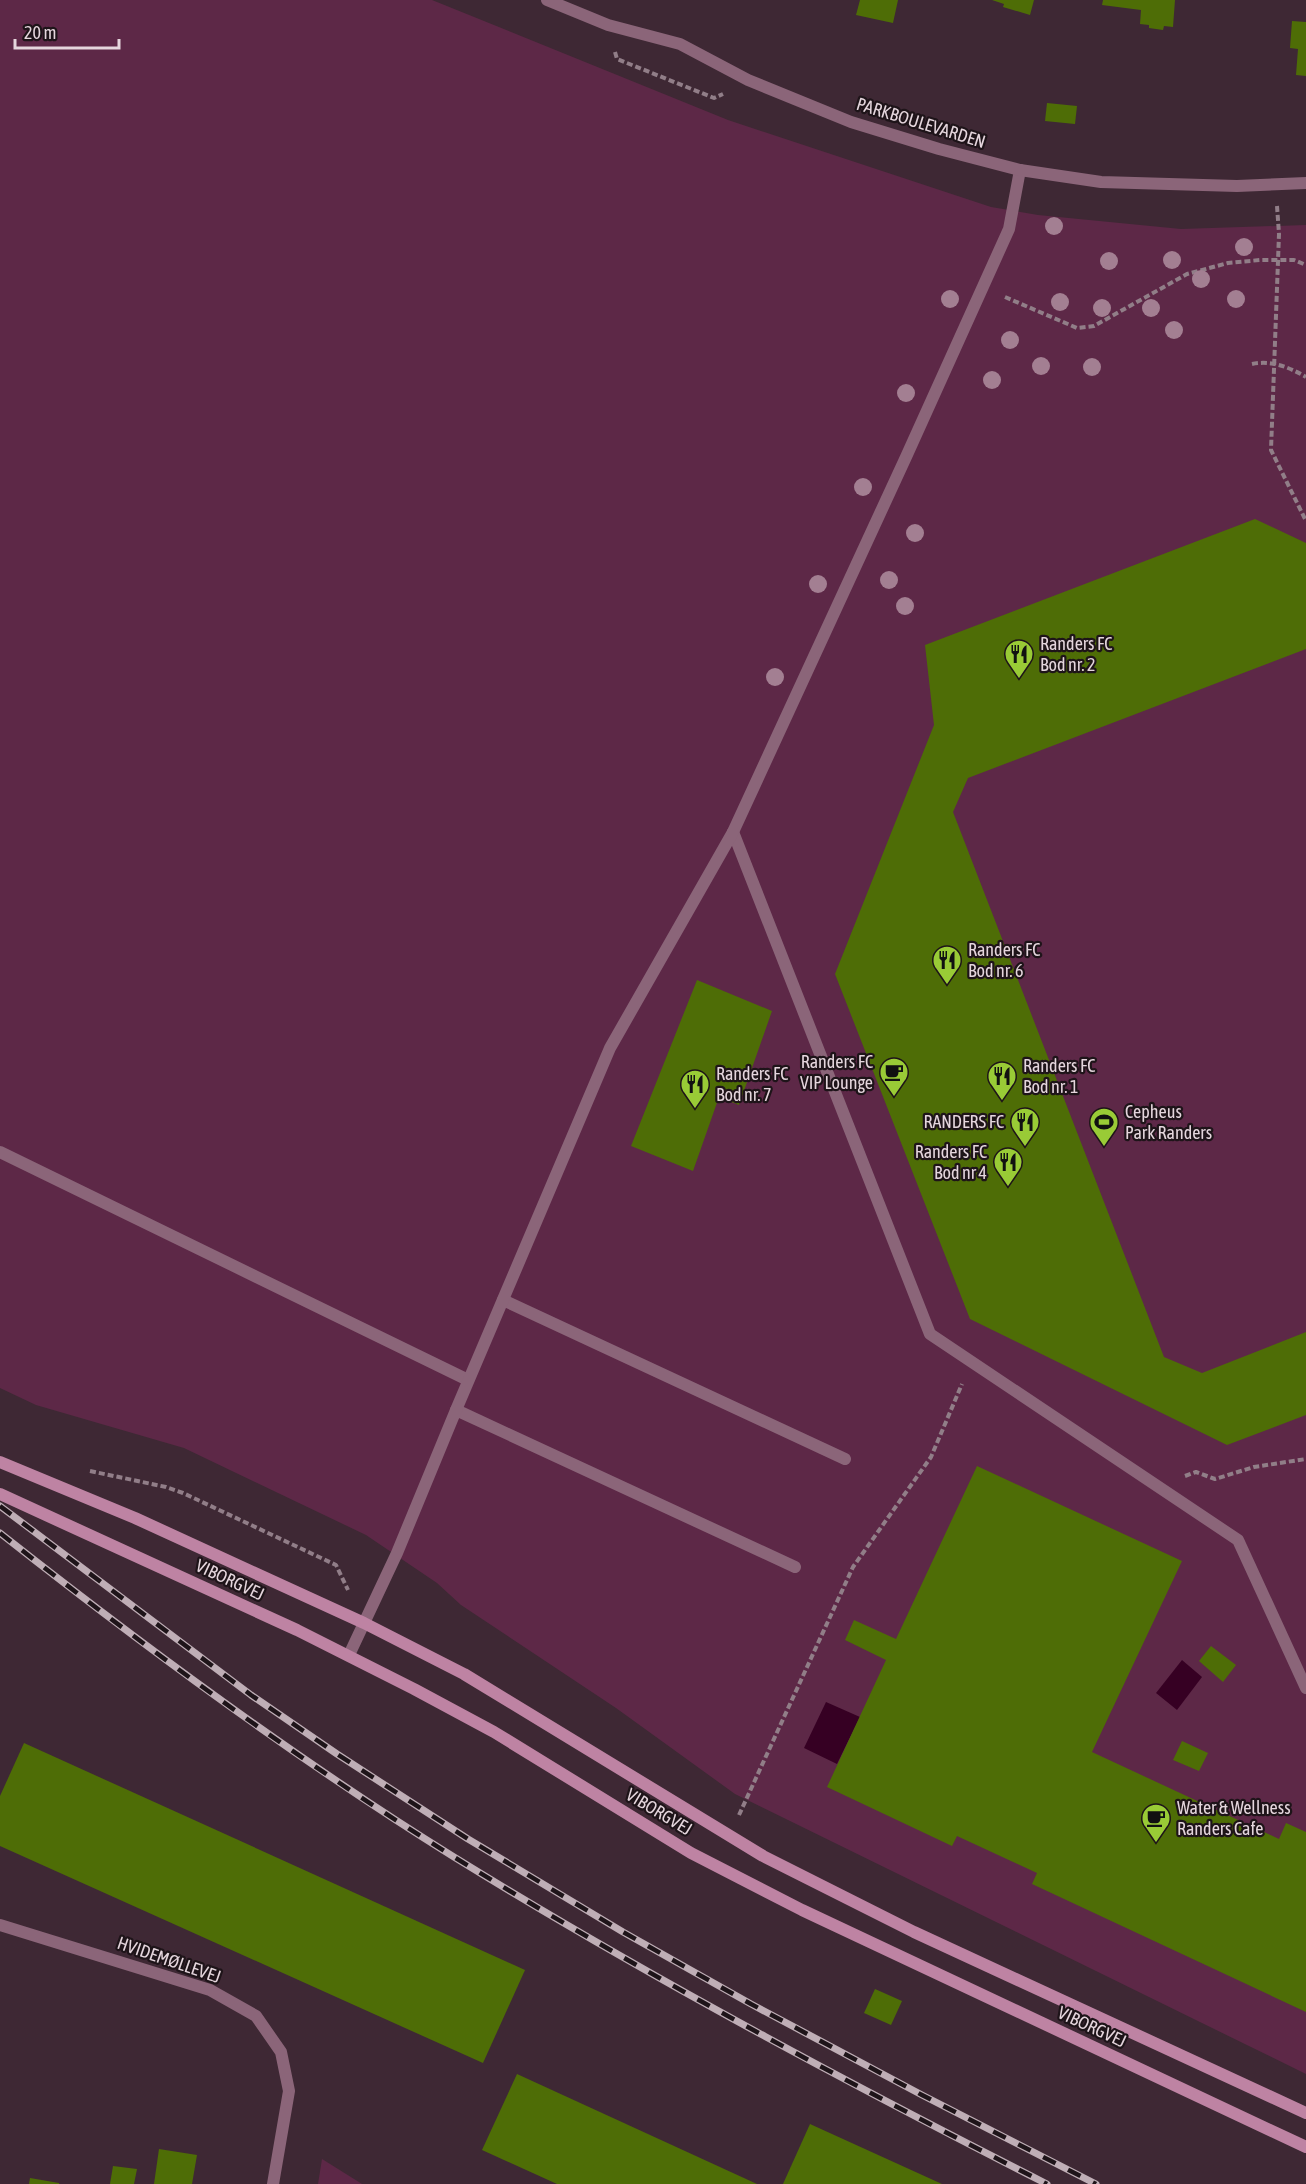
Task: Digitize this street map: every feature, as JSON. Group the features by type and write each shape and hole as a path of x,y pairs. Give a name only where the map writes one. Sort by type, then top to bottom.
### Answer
{"street":[{"name":"PARKBOULEVARDEN","path":"547,0 608,26 680,44 748,80 851,122 939,149 1020,170 1101,182 1237,186 1306,183"},
{"path":"349,1656 398,1552 468,1380 610,1048 733,832 1009,229 1020,170"},
{"path":"733,832 930,1334 1238,1540 1306,1688"},
{"path":"0,1152 468,1380"},
{"path":"503,1300 845,1459"},
{"path":"456,1410 795,1567"},
{"name":"VIBORGVEJ","path":"0,1462 135,1518 364,1623 464,1674 781,1866 914,1932 1306,2113"},
{"name":"VIBORGVEJ","path":"0,1494 349,1656 494,1732 691,1852 757,1888 1306,2147"},
{"name":"HVIDEMØLLEVEJ","path":"0,1925 210,1990 256,2016 281,2052 290,2091 273,2184"}],"path":[{"path":"608,26 617,59 714,99 748,80"},
{"path":"1279,234 1270,450 1306,521"},
{"path":"983,286 1061,323 1077,328 1094,326 1187,274 1227,263 1294,260 1306,265"},
{"path":"1252,364 1273,363 1292,369 1306,377"},
{"path":"729,1836 853,1567 932,1457 972,1361"},
{"path":"1171,1495 1186,1475 1196,1472 1215,1479 1254,1467 1306,1459"},
{"path":"88,1471 166,1487 183,1493 336,1565 364,1623"}],"shaded area":[{"path":"0,0 432,0 728,120 991,207 1038,215 1181,229 1306,225 1306,2074 735,1794 616,1708 461,1605 437,1583 366,1535 184,1448 36,1405 0,1388"},
{"path":"1182,1660 1202,1677 1177,1710 1156,1693"},
{"path":"826,1702 860,1717 837,1764 804,1748"},
{"path":"322,2159 362,2184 318,2184"}],"building":[{"path":"860,0 898,0 893,23 856,15"},
{"path":"992,0 1034,0 1030,15 1003,7 1004,4"},
{"path":"1103,0 1175,0 1173,27 1164,26 1163,30 1149,28 1149,25 1140,24 1141,10 1102,5"},
{"path":"1292,21 1306,22 1306,76 1296,75 1298,49 1290,48"},
{"path":"1047,103 1077,106 1075,124 1045,121"},
{"path":"1255,519 1306,543 1306,649 968,778 953,812 1164,1357 1202,1373 1306,1332 1306,1415 1227,1445 970,1319 835,974 934,725 925,645"},
{"path":"697,980 772,1011 739,1105 719,1097 693,1171 631,1146"},
{"path":"977,1466 1182,1561 1092,1752 1279,1839 1286,1823 1306,1832 1306,2012 1032,1884 1037,1873 957,1836 952,1846 827,1787 886,1660 845,1640 854,1620 896,1639"},
{"path":"1211,1646 1236,1665 1223,1682 1199,1661"},
{"path":"1182,1741 1208,1753 1199,1771 1173,1760"},
{"path":"24,1743 525,1970 483,2063 0,1846 0,1796"},
{"path":"875,1989 902,2001 891,2025 864,2013"},
{"path":"517,2074 757,2184 557,2184 482,2150"},
{"path":"810,2124 942,2184 783,2184"},
{"path":"159,2149 197,2155 192,2184 154,2184"},
{"path":"113,2166 137,2169 134,2184 110,2184"},
{"path":"30,2178 59,2183 59,2184 29,2184"}],"railway":[{"path":"0,1506 251,1695 468,1839 623,1932 751,2004 1096,2184"},
{"path":"0,1533 110,1618 279,1742 454,1857 673,1986 897,2107 1047,2184"}],"place":[{"name":"Randers FC Bod nr. 2","path":"1019,680"},
{"name":"Randers FC Bod nr. 6","path":"947,986"},
{"name":"Randers FC VIP Lounge","path":"894,1098"},
{"name":"Randers FC Bod nr. 1","path":"1002,1102"},
{"name":"Randers FC Bod nr. 7","path":"695,1110"},
{"name":"RANDERS FC","path":"1025,1148"},
{"name":"Cepheus Park Randers","path":"1104,1148"},
{"name":"Randers FC Bod nr 4","path":"1008,1188"},
{"name":"Water & Wellness Randers Cafe","path":"1156,1844"}]}
